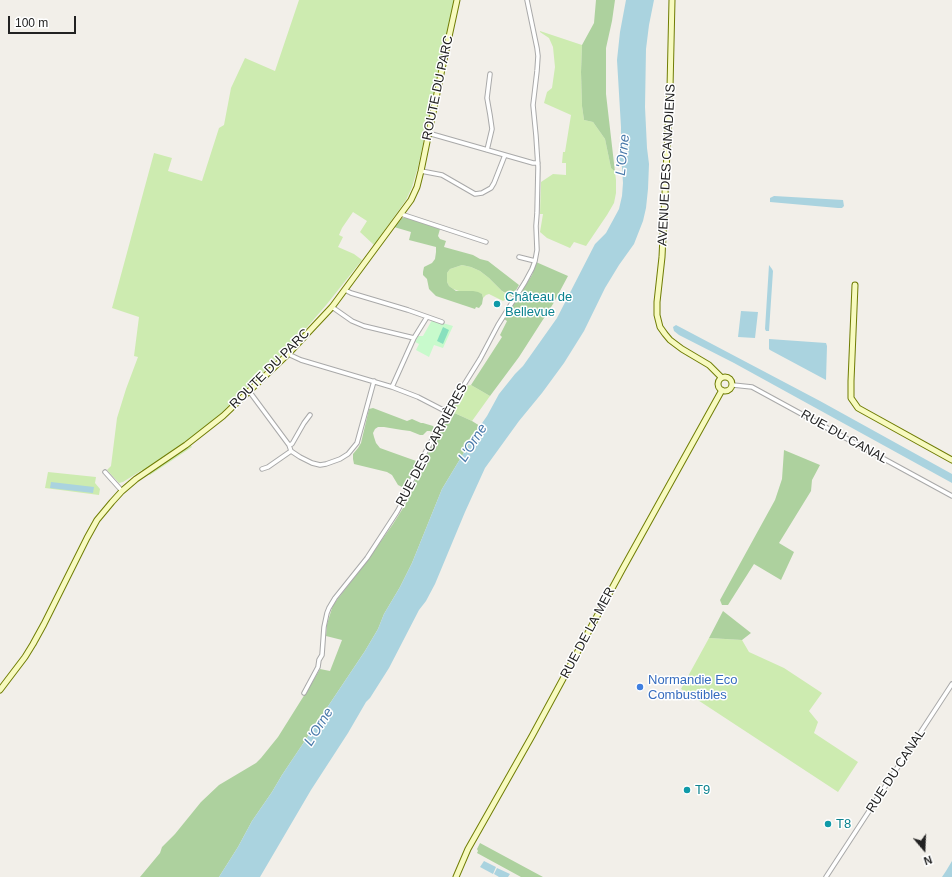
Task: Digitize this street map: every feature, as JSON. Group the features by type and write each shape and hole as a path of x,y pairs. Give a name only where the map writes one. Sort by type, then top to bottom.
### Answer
{"street":[{"name":"ROUTE DU PARC","path":"0,690 25,657 44,624 86,538 97,520 122,491 136,479 208,428 288,354 332,307 401,214 414,193 421,171 457,0"},
{"name":"RUE DES CARRIÈRES","path":"304,693 318,667 319,660 322,655 324,627 329,608 366,558 397,512 418,466 447,412 525,282 535,261 537,250 536,226 538,164 533,105 538,56 527,0"},
{"name":"AVENUE DES CANADIENS","path":"672,0 670,96 662,257 656,306 658,318 667,337 709,365 721,377"},
{"path":"487,150 492,129 487,98 490,74"},
{"path":"428,133 538,164"},
{"path":"421,171 442,176 475,194 482,193 491,188 505,155"},
{"path":"401,214 486,242"},
{"path":"519,257 535,261"},
{"path":"855,286 851,381 852,398 858,408 952,460"},
{"path":"344,290 442,322"},
{"path":"332,307 352,321 364,326 414,338"},
{"path":"392,387 414,338 427,317"},
{"path":"288,354 301,360 392,387 418,397 447,412"},
{"path":"723,376 732,380 733,384 731,389 724,391 720,389 718,382 723,376"},
{"path":"249,391 292,451 312,463 320,465 340,459 348,454 357,443 374,381"},
{"name":"RUE DU CANAL","path":"733,384 752,387 952,496"},
{"name":"RUE DE LA MER","path":"456,877 471,843 538,725 722,390"},
{"path":"289,446 292,444 310,415"},
{"path":"262,469 268,467 292,451"},
{"path":"105,472 122,491"},
{"name":"RUE DU CANAL","path":"826,877 952,684"}],"green space":[{"path":"299,0 454,0 418,167 412,187 406,200 374,245 360,232 367,221 353,212 339,235 343,237 338,247 354,254 362,260 327,304 286,350 217,417 187,441 192,447 150,475 142,470 119,483 107,470 111,466 117,418 138,357 134,356 139,317 112,308 154,153 172,158 168,171 202,181 219,128 224,125 231,88 245,58 275,71"},
{"path":"596,0 615,0 606,48 606,94 615,172 611,168 605,139 593,122 584,120 582,106 582,45 594,23"},
{"path":"540,31 582,45 581,72 584,120 593,122 605,139 611,168 615,172 616,193 614,203 586,246 574,242 570,248 547,238 540,232 543,214 540,214 541,182 553,174 566,175 566,163 562,163 571,115 544,103 547,92 552,88 555,67 553,47 549,38"},
{"path":"402,218 407,218 440,229 438,236 440,239 446,241 444,247 488,261 519,285 512,297 502,291 480,271 462,265 450,269 447,273 447,282 449,286 456,291 473,291 482,294 482,304 479,308 476,307 475,309 436,296 429,289 427,279 423,275 423,272 424,267 432,263 435,259 436,247 409,240 411,232 394,227"},
{"path":"536,262 568,276 553,304 519,357 490,396 471,385 502,337 500,335 507,321 504,319 532,275"},
{"path":"462,265 480,271 508,296 503,301 489,294 483,298 482,294 453,289 447,282 447,273 450,269"},
{"path":"432,320 453,326 443,348 434,345 429,357 416,350 419,344 415,342 418,336 423,336"},
{"path":"443,327 449,330 443,344 437,341"},
{"path":"471,385 490,396 472,421 450,411 466,386"},
{"path":"373,408 407,421 412,419 433,426 435,429 433,433 427,431 423,435 420,435 410,431 384,427 378,427 375,429 373,433 374,437 380,448 419,462 409,483 406,486 402,487 398,485 392,475 387,472 354,464 353,454 361,443 369,409"},
{"path":"450,411 480,426 442,489 412,563 384,614 378,629 365,651 252,821 219,877 140,877 160,853 162,847 175,834 201,802 219,785 256,763 261,758 278,737 320,669 330,671 342,640 326,636 327,624 333,605 364,565 405,505 419,471"},
{"path":"784,450 820,465 812,480 811,491 779,543 794,552 781,580 754,564 728,605 722,605 720,600 775,500 782,479"},
{"path":"48,472 96,477 95,483 100,489 99,495 45,488"},
{"path":"723,611 751,633 742,640 709,638"},
{"path":"709,638 742,640 749,652 784,668 822,693 809,711 818,722 814,733 858,762 838,792 681,689"},
{"path":"480,843 543,877 521,877 477,853"}],"water":[{"name":"L'Orne","path":"626,0 654,0 646,49 645,107 649,164 648,189 643,221 634,244 605,288 584,331 564,363 485,468 435,584 426,601 419,610 389,668 311,790 260,877 219,877 252,821 365,651 412,563 442,489 499,394 523,366 557,318 595,244 606,233 619,209 623,183 622,167 619,158 621,151 621,127 617,60"},
{"path":"774,196 843,200 844,206 842,208 838,208 770,202 770,198"},
{"path":"769,265 773,271 769,331 766,331 765,329"},
{"path":"741,311 758,312 755,338 738,337"},
{"path":"676,325 820,401 952,474 952,483 734,363 679,335 674,331 673,327"},
{"path":"769,339 826,343 826,380 770,350"},
{"path":"51,482 94,487 93,493 50,488"},
{"path":"484,861 496,867 493,874 480,867"},
{"path":"952,861 952,877 942,877 946,871"},
{"path":"497,868 510,874 508,877 499,877 494,874"}],"place":[{"name":"Château de Bellevue","path":"497,304"},
{"name":"Normandie Eco Combustibles","path":"640,687"},
{"name":"T9","path":"687,790"},
{"name":"T8","path":"828,824"}]}
